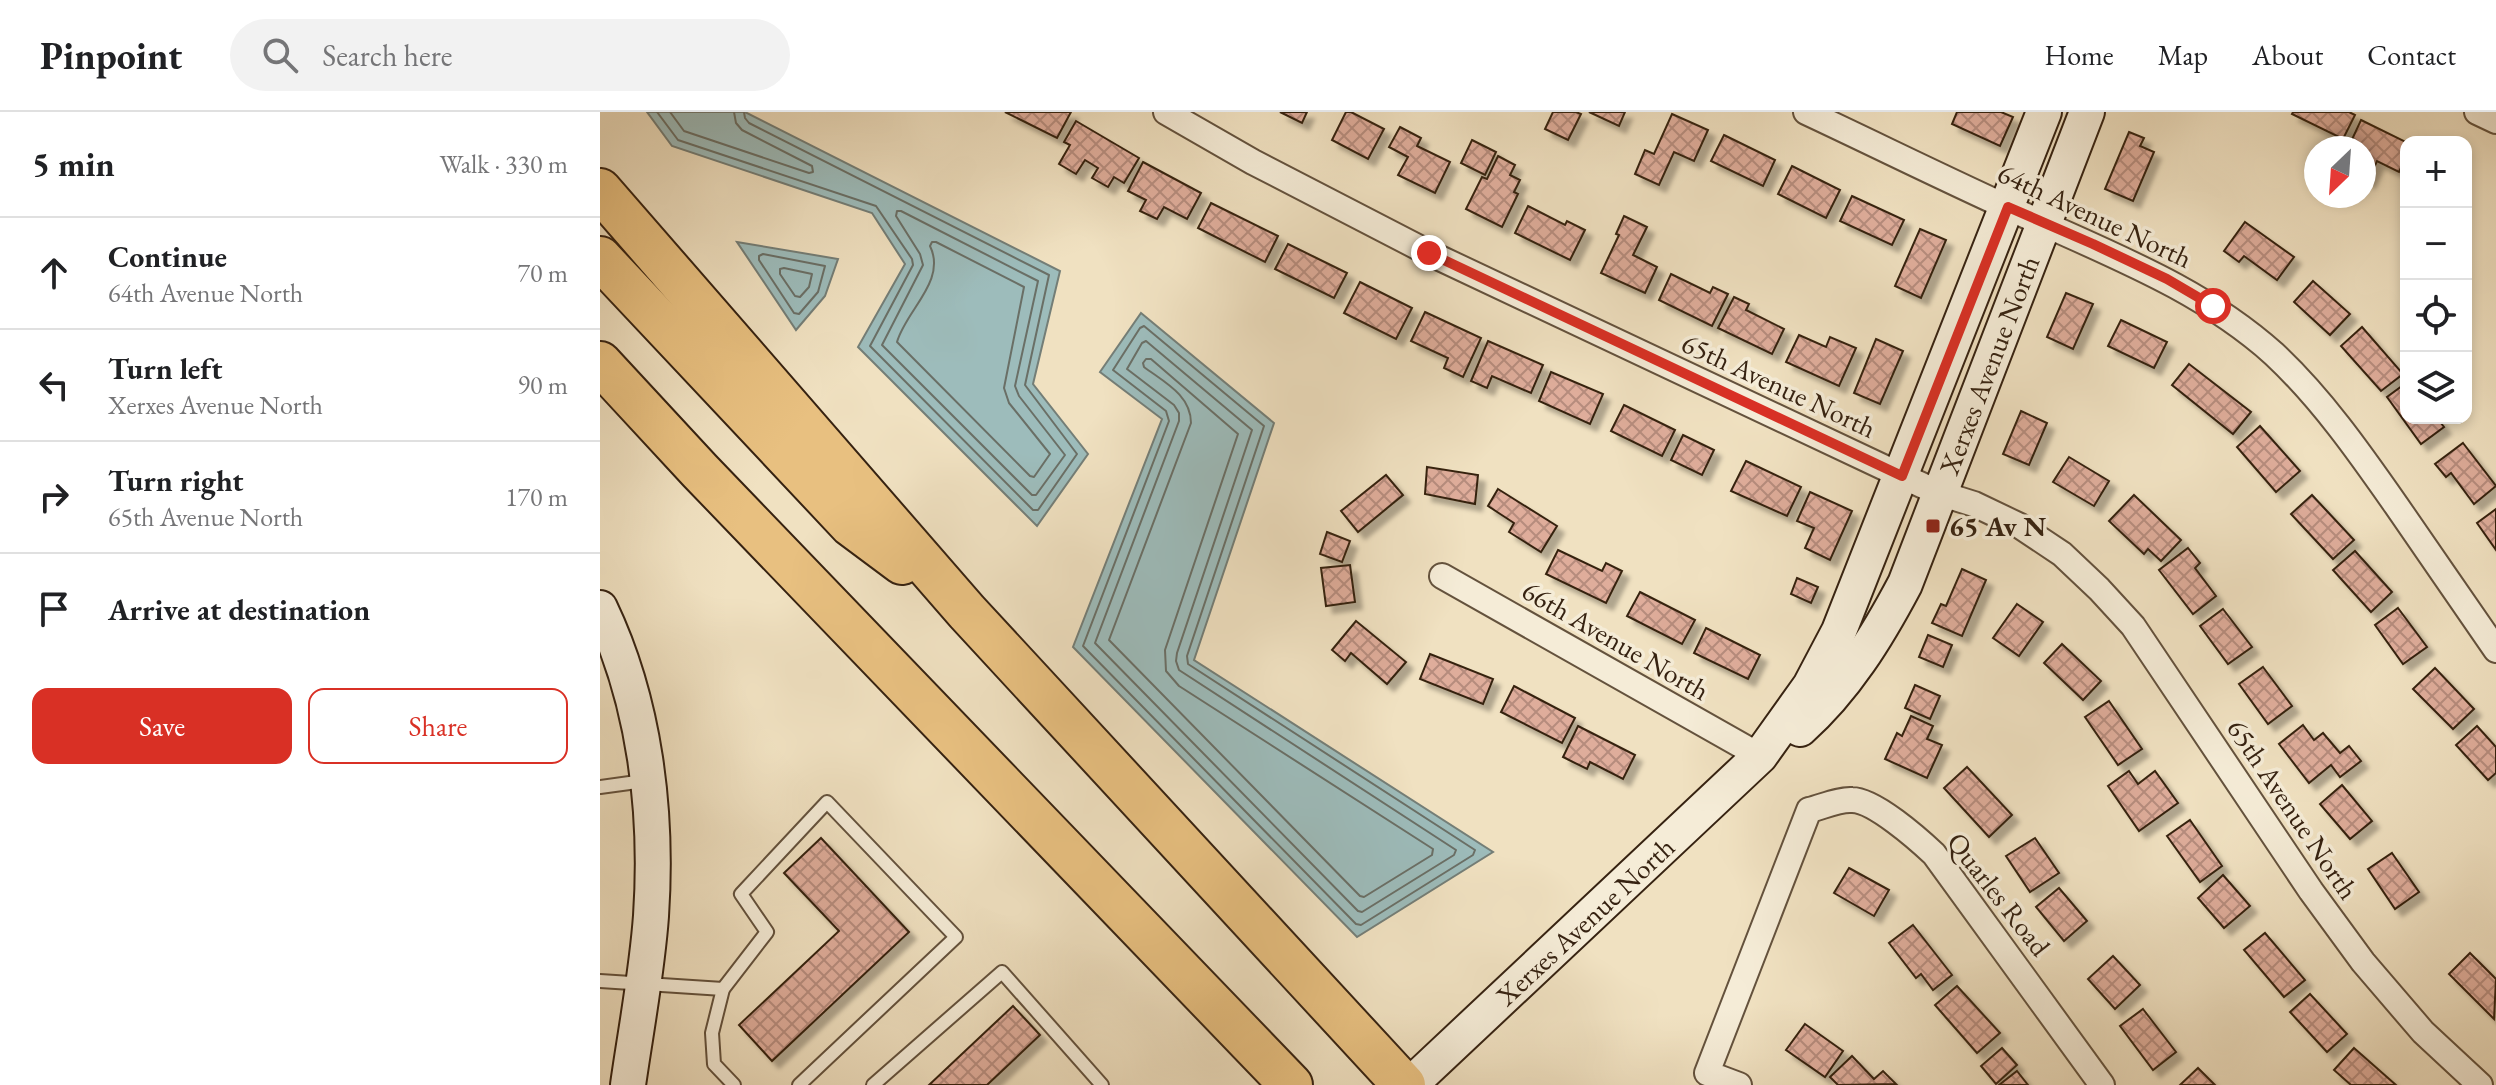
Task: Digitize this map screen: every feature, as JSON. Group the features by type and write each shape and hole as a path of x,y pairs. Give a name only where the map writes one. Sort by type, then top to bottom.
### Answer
{"highway":[{"path":"600,190 967,612 1407,1085"},
{"path":"600,258 851,525 967,612"},
{"path":"600,363 700,471 1291,1085"},
{"path":"600,375 700,471"}],"street":[{"name":"65th Avenue North","path":"1166,112 1253,162 1429,253 1902,476 1939,493 1974,504 2020,526 2062,554 2133,626 2311,891 2363,962 2423,1032 2480,1085"},
{"name":"64th Avenue North","path":"1806,112 2167,279 2213,306 2274,355 2325,409 2368,465 2496,650"},
{"name":"Xerxes Avenue North","path":"1407,1085 1760,756 1825,659 1902,476 2044,112"},
{"name":"Xerxes Avenue North","path":"1760,756 1785,742 1806,724 1842,684 1882,627 1905,584 2087,112"},
{"path":"2477,112 2496,121"},
{"name":"66th Avenue North","path":"1442,576 1760,756"},
{"path":"600,608 610,630 642,734 652,849 651,917 628,1085"},
{"name":"Quarles Road","path":"1739,1085 1707,1073 1809,810 1853,799 1884,813 1910,831 1934,854 2102,1085"}],"lane":[{"path":"600,787 648,781"},
{"path":"734,1085 714,1064 712,1033 723,989 767,932 741,894 827,802 956,937 799,1085"},
{"path":"873,1085 1002,972 1102,1085"},
{"path":"600,981 723,989"}],"water":[{"path":"647,112 745,112 1060,271 1033,384 1088,454 1037,526 858,347 905,264 872,213 672,146"},
{"path":"737,242 838,259 825,296 796,330"},
{"path":"1141,313 1274,423 1194,660 1493,852 1357,937 1073,647 1162,419 1100,372"}],"building":[{"path":"1005,112 1071,112 1057,138"},
{"path":"1280,112 1307,112 1302,123"},
{"path":"1346,112 1384,129 1368,159 1332,140"},
{"path":"1553,112 1581,114 1568,140 1545,129"},
{"path":"1589,112 1625,112 1619,126"},
{"path":"1957,112 2001,112 2013,117 2000,146 1952,124"},
{"path":"2349,112 2355,115 2344,136 2337,136 2292,114"},
{"path":"1672,114 1708,130 1694,161 1674,152 1659,185 1635,174 1645,150 1654,154"},
{"path":"2361,120 2400,139 2399,172 2377,161 2376,163 2376,136 2354,136"},
{"path":"1076,121 1139,158 1124,183 1114,177 1108,187 1092,178 1098,168 1085,160 1076,174 1059,164 1070,145 1064,142"},
{"path":"1400,127 1421,138 1417,146 1450,162 1435,193 1398,175 1408,157 1389,147"},
{"path":"2129,132 2144,138 2140,146 2154,152 2133,201 2105,189"},
{"path":"1724,135 1775,160 1763,186 1711,161"},
{"path":"1472,140 1496,152 1485,175 1461,163"},
{"path":"1498,156 1515,165 1510,175 1520,180 1514,192 1518,194 1502,227 1466,209 1482,177 1487,179"},
{"path":"1143,162 1201,193 1187,219 1164,207 1157,219 1140,211 1146,200 1128,191"},
{"path":"1792,166 1840,190 1826,218 1778,194"},
{"path":"1852,196 1904,220 1892,245 1840,221"},
{"path":"1211,203 1278,236 1265,262 1198,228"},
{"path":"1528,206 1565,225 1567,221 1585,230 1570,260 1515,233"},
{"path":"1624,216 1647,227 1633,255 1657,267 1645,293 1601,273 1619,235 1616,234"},
{"path":"2245,222 2294,257 2277,280 2244,256 2239,262 2224,251"},
{"path":"1920,229 1946,240 1921,298 1895,286"},
{"path":"1288,244 1347,273 1334,298 1275,269"},
{"path":"1671,274 1710,293 1713,287 1728,294 1712,326 1659,300"},
{"path":"2313,281 2350,314 2330,335 2294,302"},
{"path":"1360,282 1412,308 1396,339 1344,313"},
{"path":"2066,293 2093,304 2073,349 2047,337"},
{"path":"1734,297 1749,304 1746,310 1784,329 1772,354 1718,328"},
{"path":"1425,312 1481,338 1463,377 1444,368 1448,358 1411,341"},
{"path":"2121,320 2167,342 2154,368 2108,346"},
{"path":"2362,327 2400,371 2400,376 2381,391 2341,346"},
{"path":"1799,335 1826,347 1830,337 1856,348 1839,386 1786,362"},
{"path":"1876,339 1903,351 1880,404 1854,393"},
{"path":"1488,341 1543,365 1531,393 1492,376 1487,388 1471,381"},
{"path":"2189,364 2251,412 2233,434 2172,385"},
{"path":"1551,372 1603,394 1590,424 1539,401"},
{"path":"2400,387 2400,415 2387,397"},
{"path":"1624,405 1675,430 1662,456 1611,431"},
{"path":"2021,411 2047,423 2029,465 2003,454"},
{"path":"2407,424 2442,424 2444,427 2421,444"},
{"path":"2260,426 2300,471 2276,492 2237,447"},
{"path":"1683,435 1714,450 1702,475 1671,460"},
{"path":"2463,443 2496,486 2474,504 2451,473 2446,477 2435,464"},
{"path":"2069,457 2109,481 2094,506 2053,482"},
{"path":"1746,461 1801,487 1787,516 1731,491"},
{"path":"1427,467 1478,475 1475,504 1425,494"},
{"path":"1386,475 1403,495 1358,532 1341,511"},
{"path":"1498,489 1557,526 1541,552 1509,532 1514,523 1488,506"},
{"path":"1810,492 1852,511 1830,560 1805,548 1814,528 1797,521"},
{"path":"2134,495 2181,540 2161,561 2148,549 2144,554 2109,521"},
{"path":"2312,495 2354,540 2333,559 2291,514"},
{"path":"2496,509 2496,550 2477,523"},
{"path":"1327,532 1350,541 1342,562 1320,554"},
{"path":"2188,548 2200,563 2195,568 2216,596 2193,614 2159,570"},
{"path":"1558,550 1602,571 1606,563 1622,571 1606,603 1546,574"},
{"path":"2355,551 2392,592 2371,612 2333,570"},
{"path":"1350,565 1355,602 1326,606 1321,568"},
{"path":"1962,569 1986,580 1962,636 1932,623 1941,604 1946,606"},
{"path":"1797,578 1818,587 1811,603 1791,594"},
{"path":"1640,592 1695,620 1682,644 1627,616"},
{"path":"2017,604 2043,622 2019,656 1993,638"},
{"path":"2398,608 2427,647 2403,664 2375,625"},
{"path":"2223,609 2252,647 2228,664 2200,626"},
{"path":"1356,621 1406,662 1387,684 1351,653 1345,661 1332,650"},
{"path":"1706,628 1760,655 1748,679 1694,653"},
{"path":"1928,635 1952,645 1943,667 1919,657"},
{"path":"2062,644 2101,681 2083,700 2044,663"},
{"path":"1430,654 1493,679 1483,704 1420,679"},
{"path":"2263,667 2292,706 2268,724 2239,684"},
{"path":"2435,668 2474,709 2453,729 2413,689"},
{"path":"1915,685 1940,696 1930,719 1905,708"},
{"path":"1514,686 1575,718 1562,743 1501,712"},
{"path":"2109,701 2142,749 2118,765 2085,717"},
{"path":"1911,716 1933,726 1927,739 1942,745 1927,778 1885,759 1897,733 1902,736"},
{"path":"2303,725 2314,740 2323,733 2340,753 2349,746 2361,761 2340,777 2331,765 2309,783 2279,744"},
{"path":"1578,726 1635,755 1623,779 1590,762 1587,769 1563,757"},
{"path":"2477,726 2496,747 2496,773 2488,780 2456,745"},
{"path":"1967,767 2012,815 1989,837 1944,788"},
{"path":"2129,771 2138,784 2155,771 2178,803 2139,831 2108,786"},
{"path":"2342,785 2372,821 2350,839 2320,804"},
{"path":"2190,820 2222,866 2200,882 2167,836"},
{"path":"821,838 909,932 772,1061 739,1025 839,931 784,873"},
{"path":"2035,838 2059,873 2030,892 2006,856"},
{"path":"2392,853 2419,892 2395,909 2368,869"},
{"path":"1849,868 1889,890 1874,916 1834,893"},
{"path":"2223,875 2250,906 2224,928 2198,898"},
{"path":"2059,888 2087,921 2064,941 2036,907"},
{"path":"1913,925 1952,975 1933,990 1921,974 1916,978 1889,943"},
{"path":"2265,933 2305,980 2284,997 2244,950"},
{"path":"2470,953 2496,979 2494,1019 2449,974"},
{"path":"2113,956 2140,985 2115,1009 2088,979"},
{"path":"1957,986 2000,1033 1977,1053 1935,1005"},
{"path":"2310,994 2347,1034 2327,1052 2290,1012"},
{"path":"1013,1006 1040,1035 987,1085 929,1085"},
{"path":"2143,1009 2176,1052 2153,1070 2120,1026"},
{"path":"1805,1024 1843,1051 1825,1077 1786,1050"},
{"path":"2002,1048 2017,1065 1996,1084 1981,1066"},
{"path":"2354,1048 2396,1085 2351,1085 2334,1070"},
{"path":"1852,1056 1874,1079 1883,1071 1896,1084 1838,1085 1830,1077"},
{"path":"2198,1068 2215,1085 2180,1085"},
{"path":"2017,1071 2028,1085 1999,1085"}],"place":[{"name":"65 Av N","path":"1933,526"}],"route":[{"path":"1429,253 1902,476 2008,207 2167,279 2213,306"}]}
